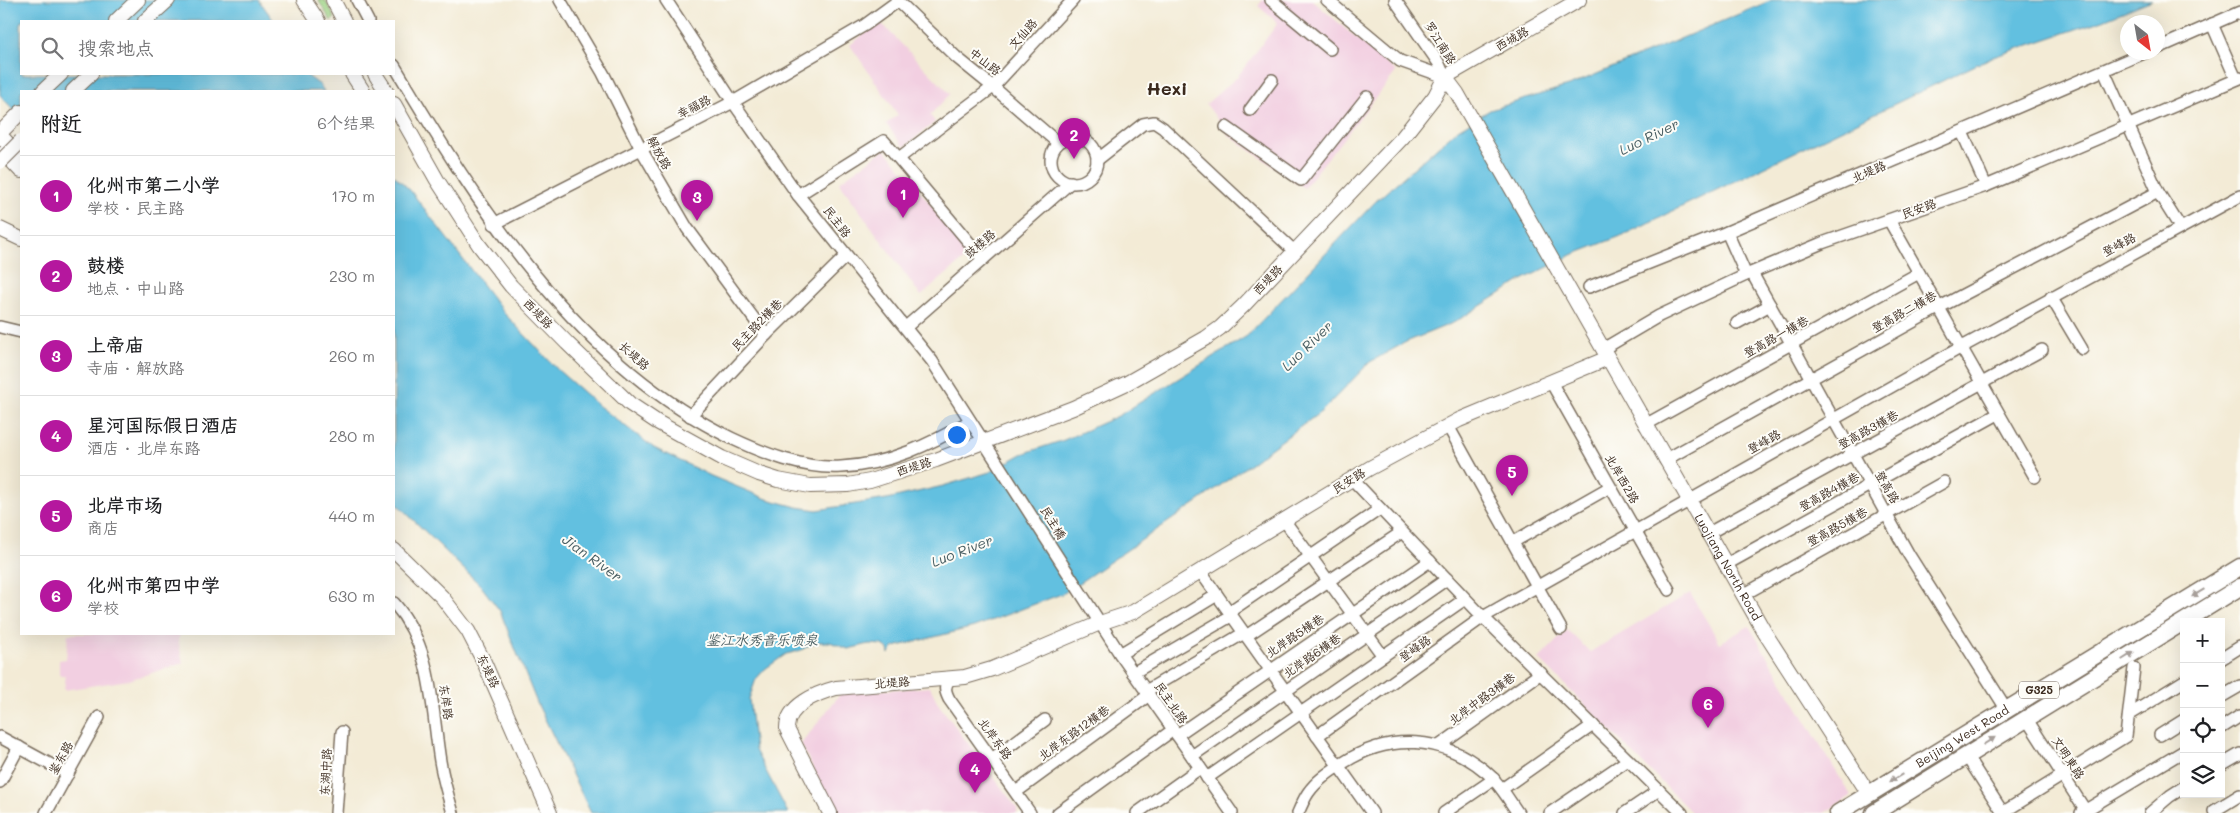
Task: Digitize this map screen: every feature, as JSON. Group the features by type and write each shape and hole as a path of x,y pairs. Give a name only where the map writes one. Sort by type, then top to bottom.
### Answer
{"highway":[{"name":"Beijing West Road","path":"1838,813 2240,567"},
{"name":"Beijing West Road","path":"2189,618 2240,587"},
{"name":"Beijing West Road","path":"1878,812 1966,755 2180,623"}],"main road":[{"path":"117,20 138,0"},
{"path":"147,20 168,0"},
{"path":"304,0 317,20"},
{"path":"333,0 343,20"},
{"name":"西城路","path":"1444,77 1579,0"},
{"path":"44,90 60,75"},
{"path":"74,90 90,75"},
{"path":"353,75 362,90"},
{"path":"376,75 385,90"},
{"name":"Luojiang North Road","path":"1444,77 1457,94 1742,595 1869,794"},
{"name":"西堤路","path":"395,108 398,121 436,180 479,245 511,286 566,343 630,404 688,441 759,474 786,482 822,487 870,480 936,460 1101,396 1206,338 1220,328 1295,252 1402,138 1435,96 1444,77"},
{"path":"20,113 0,134 20,157"},
{"path":"0,162 20,142"},
{"path":"0,148 20,170"},
{"path":"0,229 20,239"},
{"path":"0,238 20,248"},
{"name":"民安路","path":"1100,623 1133,612 1352,479 1448,426 1550,382 1605,354"},
{"name":"东堤路","path":"395,551 442,597 468,631 484,662 550,813"},
{"name":"东堤路","path":"395,564 435,603 460,636 476,666 540,813"},
{"name":"北堤路","path":"830,813 787,729 787,725 795,711 806,700 816,694 836,688 932,680 947,685 986,671 1100,623"}],"street":[{"path":"357,0 367,20"},
{"name":"解放路","path":"560,0 603,73 641,149 687,228 766,335"},
{"name":"民主路","path":"666,0 733,102 798,195 932,361 994,455"},
{"name":"幸福路","path":"494,224 733,102 865,25 898,0"},
{"name":"中山路","path":"898,0 956,57 994,87 1058,144"},
{"name":"文仙路","path":"899,158 994,87 1073,0"},
{"path":"1271,0 1330,49"},
{"path":"1327,0 1400,61 1444,77"},
{"name":"罗江南路","path":"1394,0 1438,62 1444,77"},
{"path":"2165,45 2240,12"},
{"path":"2212,24 2239,79"},
{"name":"北堤路","path":"1589,287 1727,232 2128,60"},
{"name":"长堤路","path":"395,67 494,224 546,289 580,324 654,392 690,416 765,453 813,466 840,468 871,464 892,458 945,435 970,421"},
{"path":"2104,71 2158,192 2180,227"},
{"name":"民安路","path":"1605,354 1659,316 1749,274 1822,243 1986,186 2239,79"},
{"path":"1250,110 1272,80"},
{"path":"1226,127 1301,180 1367,97"},
{"path":"1097,160 1143,124 1154,122 1163,128 1295,252"},
{"path":"1962,132 1986,186"},
{"path":"1069,137 1083,138 1094,147 1097,160 1096,168 1088,178 1080,182 1071,182 1065,181 1054,171 1051,156 1058,144 1069,137"},
{"path":"798,195 884,141 984,259"},
{"name":"鼓楼路","path":"906,327 1071,182"},
{"name":"登高路二横巷","path":"1665,460 1938,308 2158,192"},
{"name":"登峰路","path":"1317,736 1483,617 2051,297 2240,196"},
{"path":"1889,220 2034,477"},
{"name":"登高路","path":"1727,232 1749,274 1770,305 1914,563 2007,710"},
{"name":"民主路2横巷","path":"690,416 766,335 846,256"},
{"name":"登高路一横巷","path":"1645,425 1919,273"},
{"path":"2051,297 2082,349"},
{"path":"1737,323 1770,305"},
{"path":"0,327 20,332"},
{"name":"登高路3橫巷","path":"1707,534 2042,350"},
{"name":"北岸西2路","path":"1550,382 1668,590"},
{"name":"登高路4橫巷","path":"1725,565 1998,414"},
{"path":"1448,426 1561,629"},
{"name":"民主橋","path":"994,455 1089,607"},
{"path":"1352,479 1483,617 1682,813"},
{"name":"登高路5橫巷","path":"1742,595 1944,482"},
{"path":"1513,542 1610,487"},
{"path":"1133,673 1230,614 1380,509"},
{"path":"1284,520 1383,656"},
{"name":"北岸东路12横巷","path":"1016,792 1147,693 1245,635 1402,532"},
{"name":"北岸路5橫巷","path":"1058,813 1430,561"},
{"path":"1200,571 1372,813"},
{"name":"北岸路6橫巷","path":"1192,756 1447,580"},
{"path":"1120,654 1216,595"},
{"path":"1208,778 1465,598"},
{"name":"东岸路","path":"395,604 416,638 427,669 440,762 453,813"},
{"name":"民主北路","path":"1089,607 1133,673 1208,778 1229,812"},
{"path":"2175,607 2182,618"},
{"path":"2153,620 2162,634"},
{"path":"2225,656 2240,647"},
{"path":"1966,755 2003,813 2126,736 2134,668"},
{"name":"北岸中路3横巷","path":"1440,746 1541,673"},
{"path":"2129,714 2180,683"},
{"name":"北岸东路","path":"947,685 992,759 1030,813"},
{"path":"2225,695 2240,686"},
{"path":"2225,725 2240,716"},
{"name":"鉴东路","path":"46,813 99,717"},
{"name":"文明東路","path":"2026,718 2063,775 2084,812"},
{"path":"992,759 1045,720"},
{"path":"2160,735 2180,722"},
{"path":"1502,789 1594,725"},
{"name":"东湖中路","path":"336,813 342,732"},
{"path":"0,737 68,774"},
{"path":"1298,813 1308,793 1321,779 1338,766 1354,756 1378,746 1413,741 1440,746 1464,757 1494,779 1518,813"},
{"path":"0,782 19,747"},
{"path":"2084,812 2181,753"},
{"path":"2225,763 2240,754"},
{"path":"1550,813 1628,760"},
{"path":"1137,813 1200,768"},
{"path":"1446,812 1494,779"},
{"path":"1625,813 1659,790"},
{"path":"2150,813 2180,790"},
{"path":"2214,811 2240,795"}],"shaded area":[{"path":"1263,0 1312,0 1396,72 1304,188 1230,136 1206,104 1237,77 1278,23 1258,6"},
{"path":"880,22 950,94 930,115 935,122 904,147 886,124 898,115 850,45"},
{"path":"885,149 971,253 921,296 839,182"},
{"path":"1690,593 1720,643 1749,626 1851,796 1824,813 1692,813 1539,659 1567,630 1590,652"},
{"path":"68,635 180,635 178,640 183,663 129,680 64,690 66,675 59,675 59,660 66,659"},
{"path":"930,687 939,705 1017,808 1017,813 835,813 801,744 841,693"}],"green space":[{"path":"318,0 325,0 335,18 330,20"}],"water":[{"path":"0,0 259,0 273,20 20,20 20,75 306,75 320,85 323,90 20,90 20,117 0,95"},
{"path":"1772,0 2152,0 2103,20 1990,58 1621,236 1574,254 1522,280 1455,322 1406,342 1370,362 1322,411 1199,501 1064,593 974,627 894,647 889,654 888,649 883,645 869,644 848,649 830,642 816,642 799,651 786,654 765,669 756,679 749,699 755,750 788,813 591,813 537,703 500,611 481,586 395,502 395,176 410,190 504,313 559,371 599,406 654,448 711,476 767,499 817,510 887,499 943,486 990,472 1022,454 1064,440 1118,416 1247,336 1376,201 1458,129 1490,110 1571,85"}],"place":[{"name":"鼓楼","path":"1074,159"},
{"name":"化州市第二小学","path":"903,218"},
{"name":"上帝庙","path":"697,221"},
{"name":"北岸市场","path":"1512,496"},
{"name":"化州市第四中学","path":"1708,728"},
{"name":"星河国际假日酒店","path":"975,793"}],"district":[{"name":"Hexi","path":"1167,89"}],"water label":[{"name":"Luo River","path":"1649,137"},
{"name":"Luo River","path":"1307,346"},
{"name":"Luo River","path":"962,551"},
{"name":"Jian River","path":"592,558"},
{"name":"鉴江水秀音乐喷泉","path":"762,640"}]}
